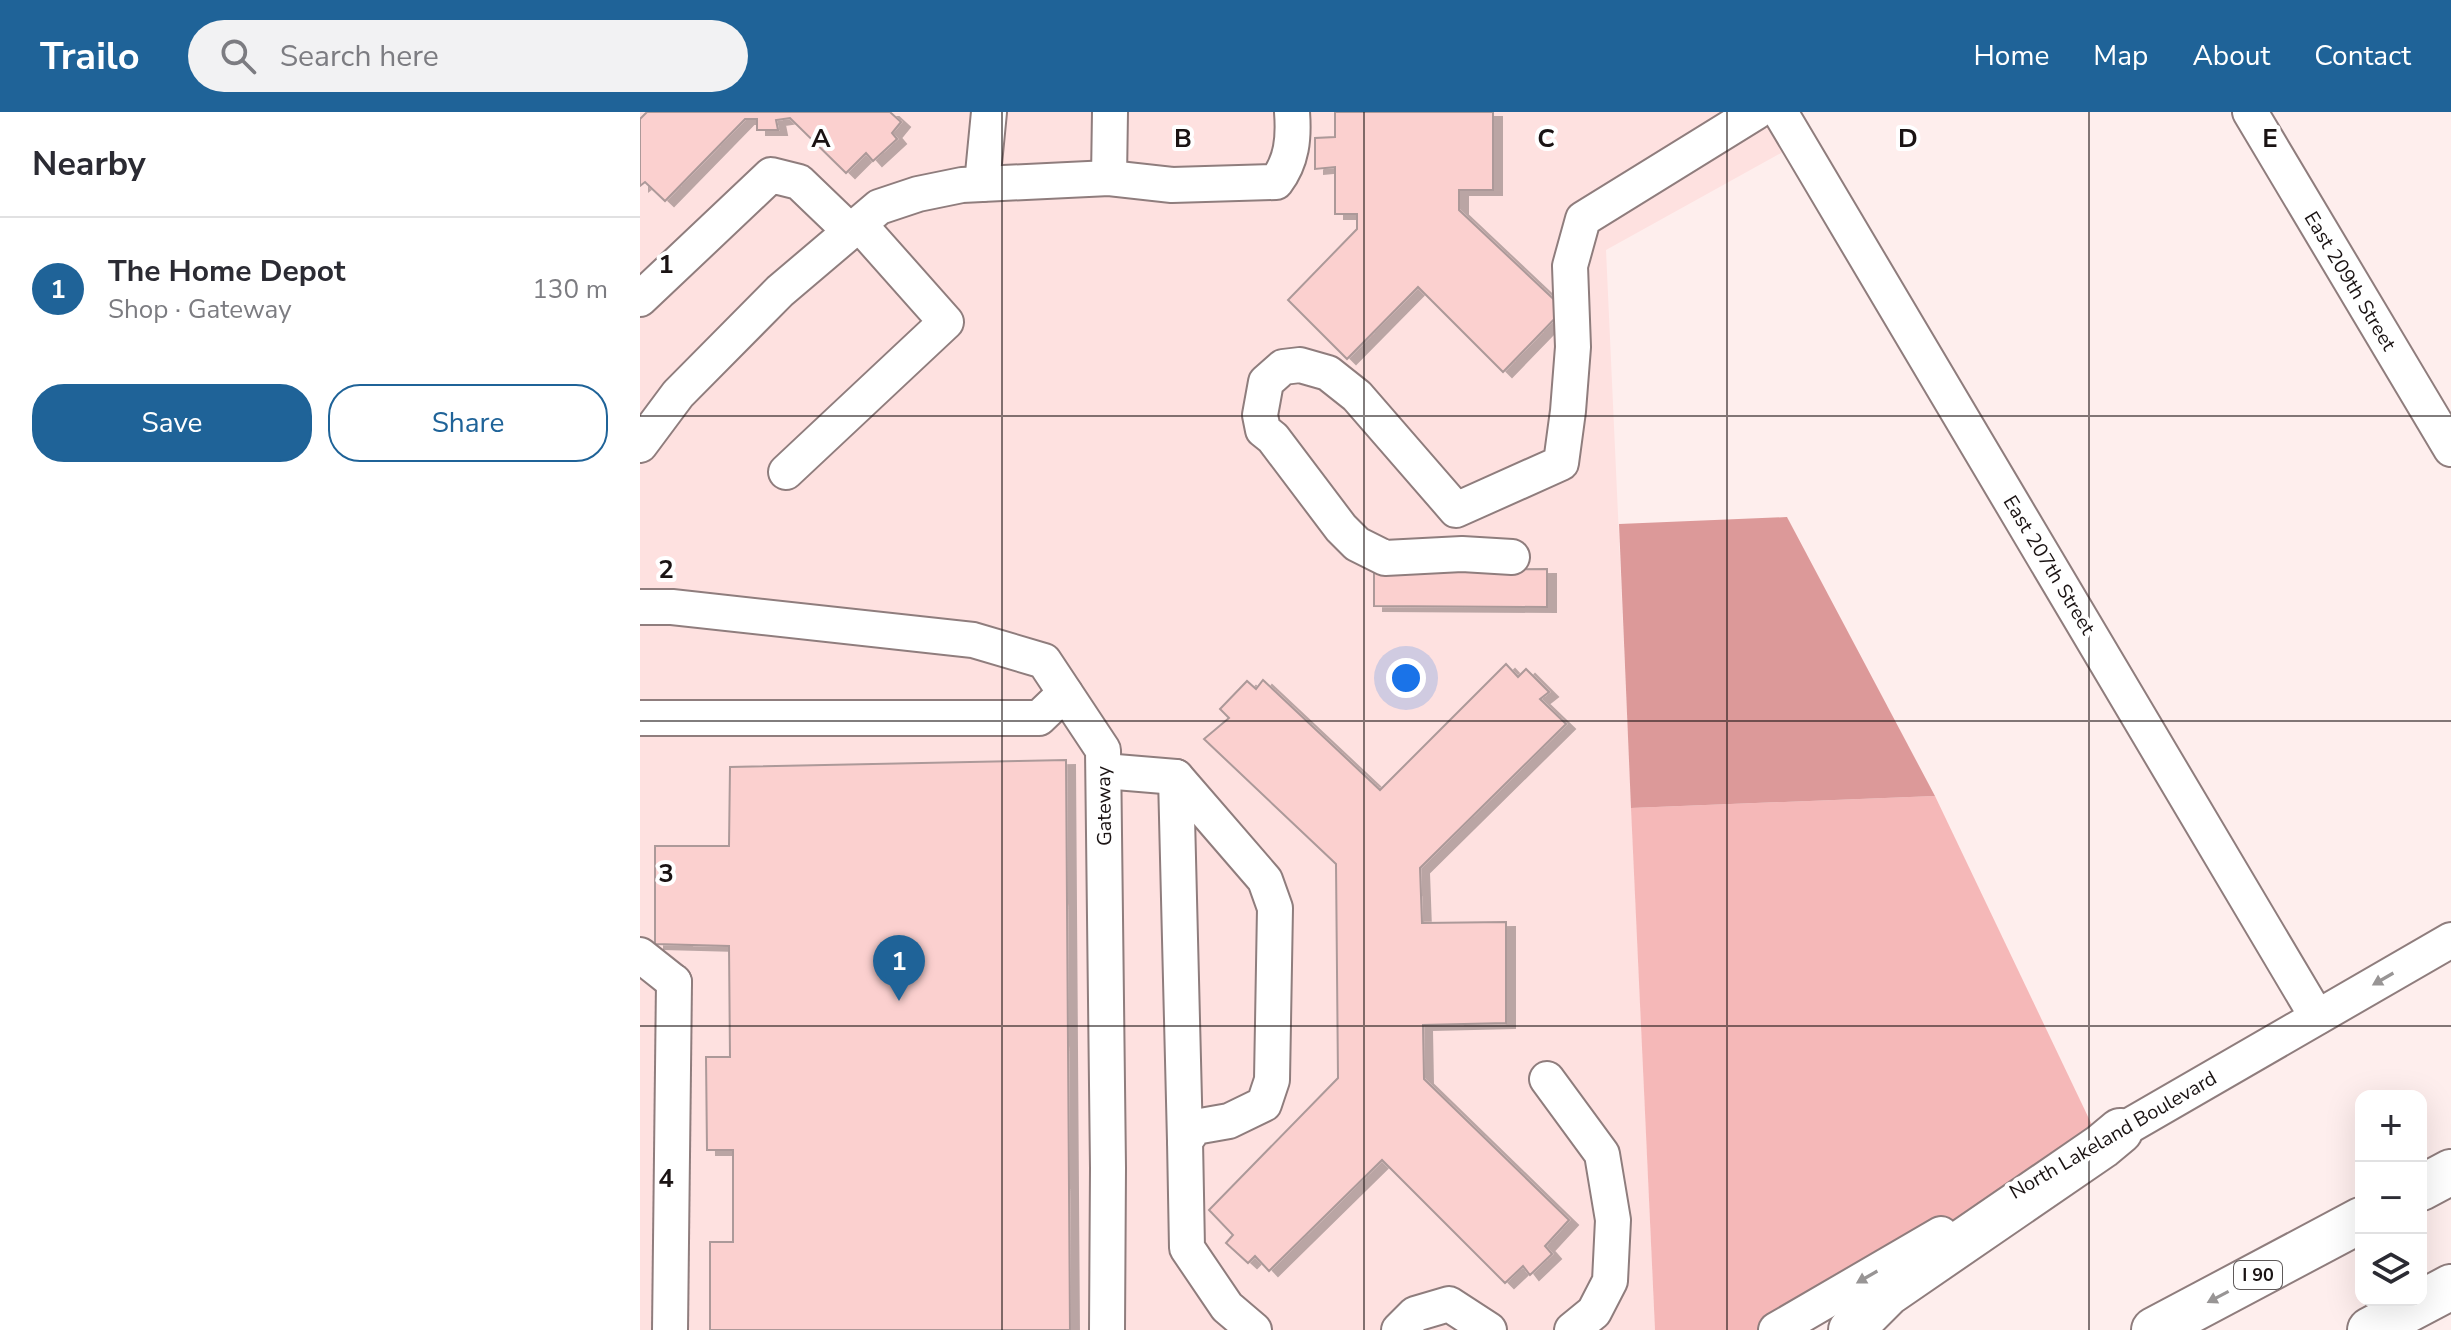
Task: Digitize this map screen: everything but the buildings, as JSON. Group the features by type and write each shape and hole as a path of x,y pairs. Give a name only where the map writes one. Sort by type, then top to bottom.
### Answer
{"highway":[{"path":"1851,1330 1888,1293 2120,1131"},
{"path":"2427,1185 2451,1172"},
{"name":"I 90","path":"2154,1330 2355,1223"},
{"path":"2370,1330 2451,1287"}],"street":[{"path":"982,184 989,112"},
{"path":"1109,178 1110,112"},
{"path":"640,445 678,394 780,291 879,207 918,194 962,185 1109,178 1172,185 1276,182 1285,170 1292,147 1292,112"},
{"path":"1456,510 1561,463 1573,347 1570,266 1583,219 1756,112"},
{"name":"East 207th Street","path":"1780,112 2317,1017"},
{"name":"East 209th Street","path":"2250,112 2451,449"},
{"path":"640,299 771,175 799,182 854,228 946,322 786,472"},
{"path":"1462,554 1456,510 1357,396 1328,373 1300,365 1283,367 1266,382 1260,415 1263,430 1273,438 1341,528 1357,544 1385,558 1462,554 1512,557"},
{"name":"Gateway","path":"640,607 672,607 973,640 1044,661 1103,750 1107,1330"},
{"path":"640,718 1039,718 1065,693"},
{"path":"1104,771 1176,777 1265,880 1275,908 1272,1080 1264,1104 1229,1121 1195,1127 1185,1141"},
{"path":"1176,777 1187,1248 1227,1307 1254,1330"},
{"name":"North Lakeland Boulevard","path":"1776,1330 2451,940"},
{"path":"640,955 657,982 670,1330"},
{"path":"1547,1079 1602,1154 1613,1220 1610,1281 1594,1312 1572,1330"},
{"path":"1399,1330 1415,1314 1449,1304 1489,1330"}],"shaded area":[{"path":"640,112 1780,112 1799,143 1606,250 1655,1330 640,1330"},
{"path":"1787,517 1935,796 1631,808 1619,524"},
{"path":"1935,796 2102,1146 1776,1330 1655,1330 1631,808"}],"place":[{"name":"The Home Depot","path":"899,1001"}]}
